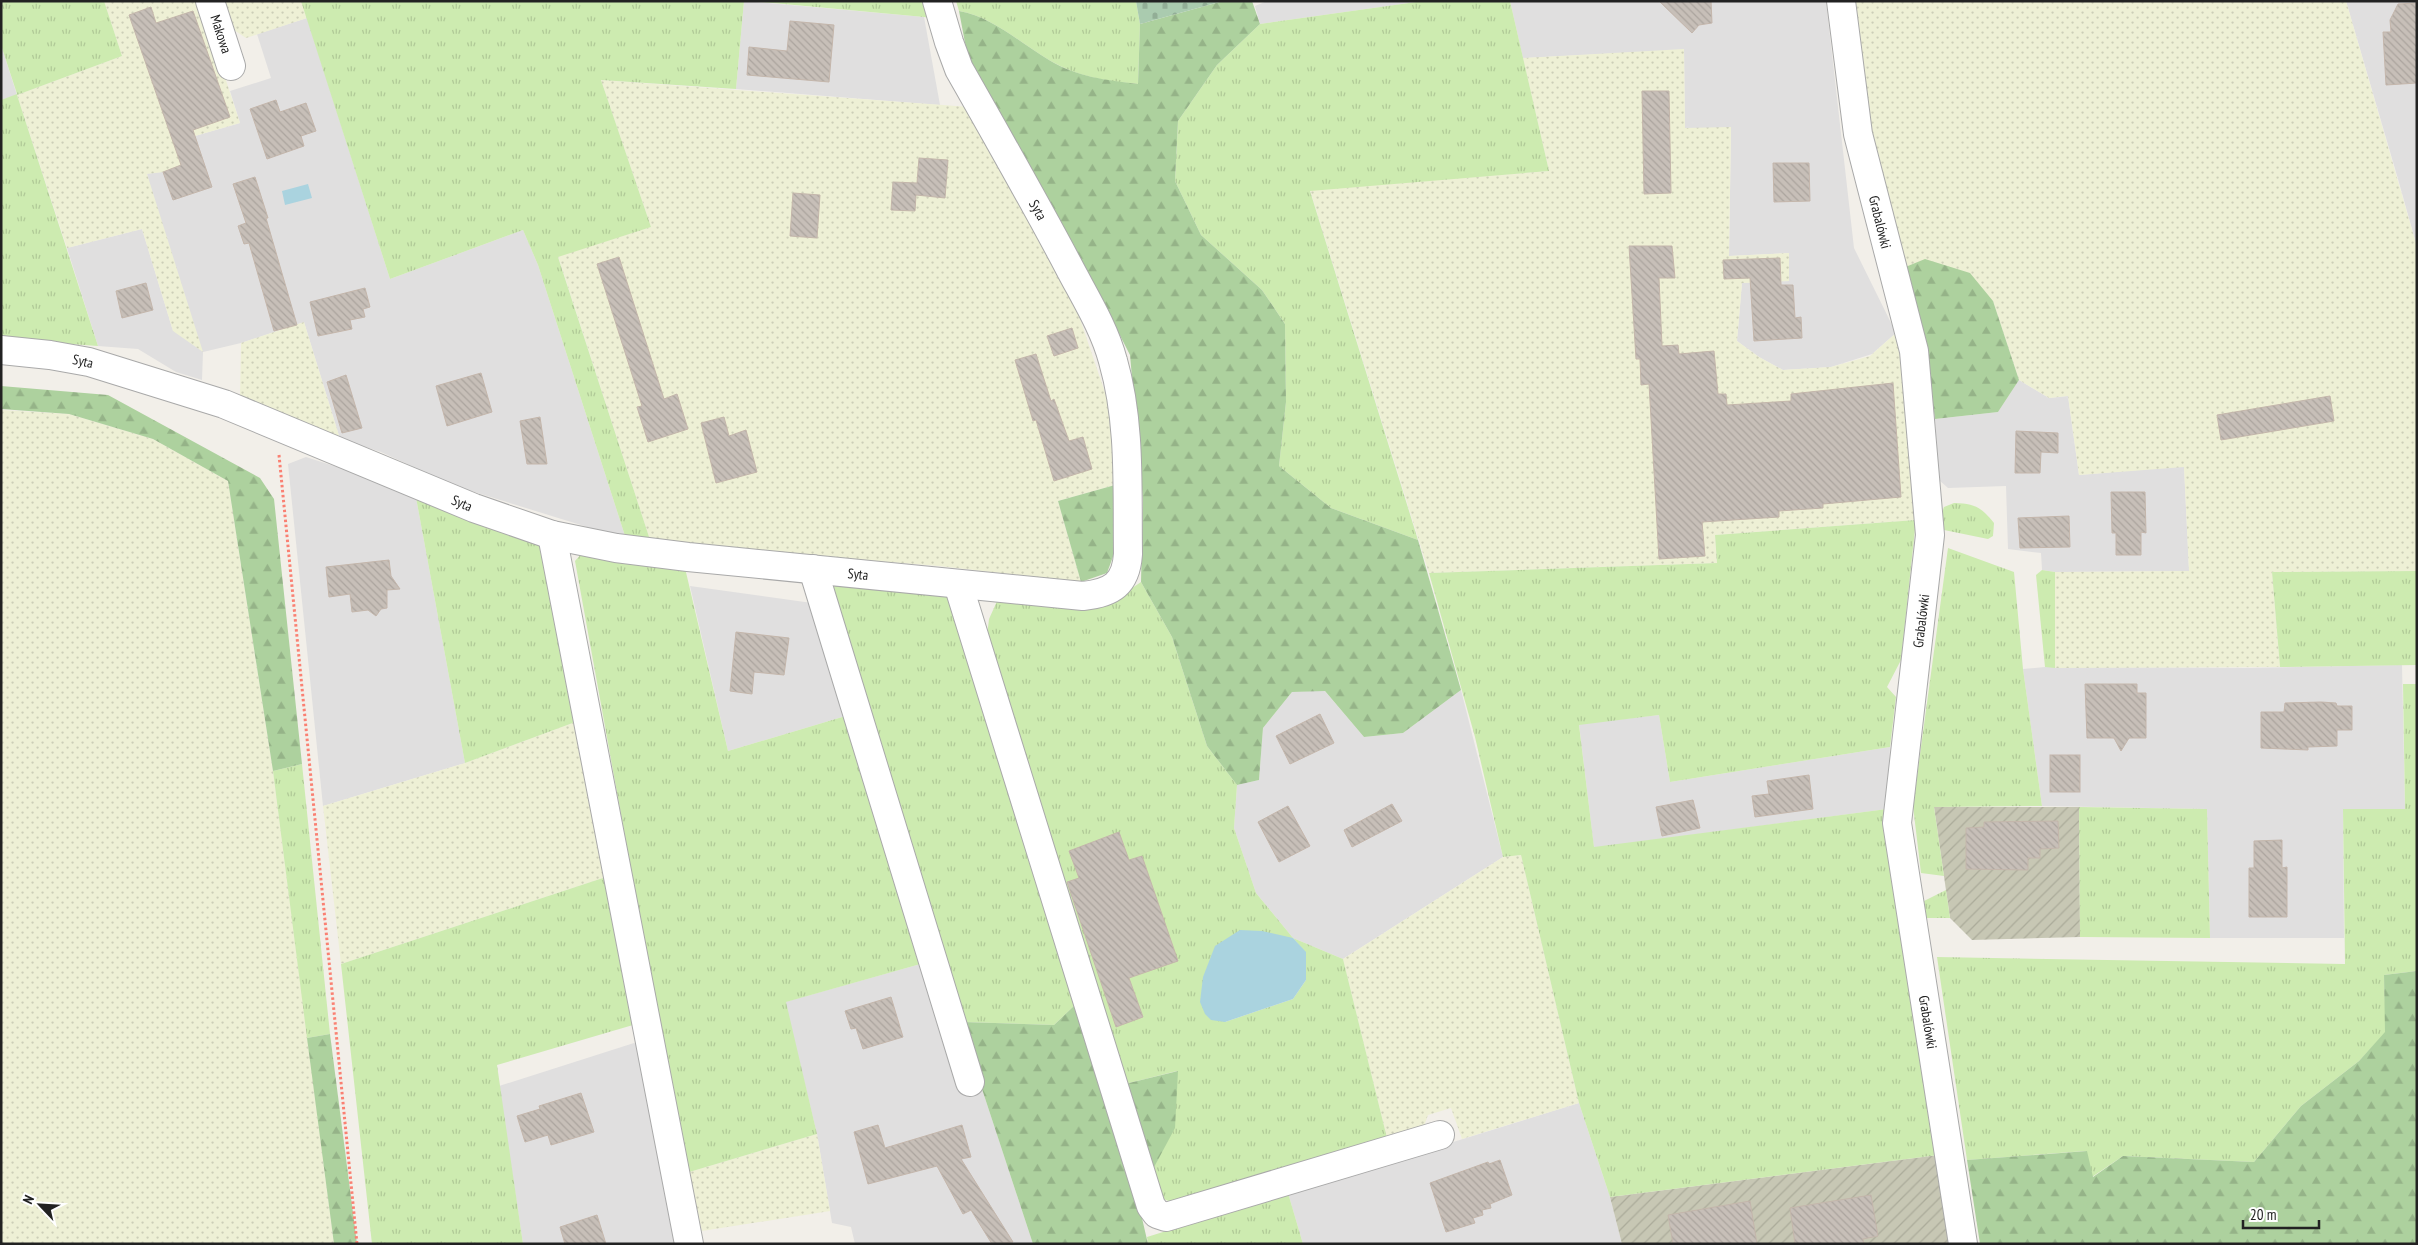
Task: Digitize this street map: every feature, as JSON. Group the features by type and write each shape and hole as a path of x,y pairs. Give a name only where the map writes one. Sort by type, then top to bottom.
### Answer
{"street":[{"name":"Makowa","path":"210,1 231,66"},
{"name":"Syta","path":"1,350 50,355 128,372 224,404 276,424 474,508 552,535 616,548 688,557 958,584 1083,596 1111,590 1120,582 1127,568 1128,554 1125,433 1122,398 1113,361 1104,334 1051,233 959,69 949,42 938,1"},
{"name":"Grabalówki","path":"1842,1 1858,134 1915,361 1930,535 1897,823 1963,1244"},
{"path":"552,535 689,1244"},
{"path":"813,569 970,1082"},
{"path":"958,584 1151,1206 1157,1214 1166,1217 1440,1134"}],"path":[{"path":"276,424 357,1244"}],"shaded area":[{"path":"104,1 200,1 240,123 195,136 202,158 163,172 147,174 203,352 173,331 142,229 67,248 17,95 122,56"},
{"path":"222,1 301,1 307,18 246,38 231,28"},
{"path":"744,1 924,17 940,105 736,89"},
{"path":"1267,1 1423,1 1260,24 1255,6"},
{"path":"1510,1 1826,1 1854,248 1896,333 1872,354 1831,367 1783,370 1759,357 1737,341 1742,283 1789,281 1789,253 1729,256 1731,128 1685,128 1684,50 1523,58"},
{"path":"1855,1 2346,1 2417,247 2417,571 2272,572 2280,667 2055,668 2055,572 2189,571 2184,467 2079,475 2068,396 2049,398 2019,380 1993,301 1903,268 1866,119"},
{"path":"2346,1 2417,1 2417,247 2398,179"},
{"path":"307,18 390,279 523,230 538,265 626,539 455,486 381,452 340,439 304,322 241,343 203,352 202,380 176,372 138,349 98,346 67,248 142,229 173,331 147,173 163,172 202,158 195,136 240,123 230,91 271,78 257,34"},
{"path":"1,45 17,95 1,100"},
{"path":"1684,49 1685,128 1731,127 1729,256 1789,253 1789,281 1742,283 1737,341 1759,357 1783,370 1831,367 1870,356 1896,333 1902,343 1916,520 1715,535 1717,563 1429,573 1310,190 1549,171 1523,58"},
{"path":"601,80 970,107 1040,237 1079,316 1112,413 1115,485 1058,501 1081,582 939,566 651,543 558,256 651,227"},
{"path":"304,322 340,439 240,397 241,343"},
{"path":"2019,380 2049,398 2068,396 2079,475 2184,466 2189,571 2055,572 2042,570 2041,553 2008,549 2006,486 1948,488 1939,480 1935,419 1998,412"},
{"path":"1,410 69,414 153,439 228,481 273,771 334,1244 1,1244"},
{"path":"306,457 415,492 465,763 323,806 288,464"},
{"path":"690,586 812,603 849,715 728,751"},
{"path":"2402,665 2405,809 2343,810 2344,938 2210,938 2207,809 2042,806 2023,669 2045,667 2247,668"},
{"path":"1324,690 1364,737 1403,733 1461,690 1503,857 1343,959 1293,938 1256,893 1234,828 1237,785 1259,780 1263,728 1292,692"},
{"path":"1659,715 1670,782 1890,747 1887,809 1594,848 1579,724"},
{"path":"578,721 609,876 341,964 323,806 465,763"},
{"path":"1934,807 2079,807 2080,937 1972,940 1950,918"},
{"path":"1521,855 1579,1103 1462,1139 1451,1108 1428,1115 1423,1129 1387,1138 1343,959 1503,857"},
{"path":"924,963 966,1093 982,1089 1033,1244 855,1244 851,1227 832,1223 817,1134 785,1002"},
{"path":"634,1043 643,1047 682,1244 523,1244 499,1086"},
{"path":"1579,1103 1610,1197 1622,1244 1303,1244 1288,1193"},
{"path":"817,1134 830,1211 702,1231 686,1173"},
{"path":"1938,1155 1953,1244 1622,1244 1610,1197"}],"green space":[{"path":"1,1 104,1 122,56 17,95 98,346 1,339 1,100 17,94 1,45"},
{"path":"301,1 744,1 736,89 601,80 651,227 558,257 651,543 626,539 538,265 523,230 390,279"},
{"path":"751,1 932,1 937,19 924,17"},
{"path":"956,1 1136,1 1140,24 1138,84 1092,77 1060,66 995,25 971,14 959,11"},
{"path":"1136,1 1223,1 1140,24"},
{"path":"1223,1 1252,1 1260,24 1217,65 1178,121 1175,181 1201,235 1262,290 1285,324 1286,402 1279,466 1331,508 1418,540 1461,690 1403,733 1364,737 1325,691 1292,692 1263,728 1259,780 1237,785 1207,746 1172,637 1141,582 1143,500 1130,355 1084,265 969,64 959,11 971,14 995,25 1060,66 1081,74 1138,84 1140,24"},
{"path":"1423,1 1510,1 1549,171 1310,191 1418,540 1331,508 1279,466 1286,402 1285,324 1262,290 1201,235 1175,181 1178,121 1217,65 1260,24"},
{"path":"1925,259 1970,273 1993,301 2019,380 1998,412 1935,419 1922,327 1903,268"},
{"path":"1,386 108,395 260,478 274,499 302,764 273,771 228,481 153,439 69,414 1,409"},
{"path":"1115,485 1118,543 1107,573 1081,582 1058,501"},
{"path":"415,492 541,542 578,721 465,763"},
{"path":"1954,503 1972,505 1981,509 1994,523 1993,536 1988,539 1944,530 1939,521 1944,507"},
{"path":"1916,520 1901,660 1887,687 1896,697 1890,747 1670,782 1659,715 1579,725 1594,847 1887,809 1938,1155 1610,1197 1579,1103 1521,855 1503,857 1475,737 1429,573 1717,563 1715,535"},
{"path":"1948,548 2014,572 2023,669 2042,806 1934,807 1944,876 1921,873 1913,806"},
{"path":"583,552 685,568 728,751 849,715 924,963 786,1002 817,1134 686,1173 575,561"},
{"path":"2042,570 2055,572 2055,668 2045,667 2036,575"},
{"path":"2417,571 2417,665 2280,667 2272,572"},
{"path":"829,578 945,593 962,629 1076,1004 1054,1025 963,1022"},
{"path":"1141,582 1172,637 1207,746 1237,785 1234,828 1256,893 1293,938 1343,959 1387,1138 1176,1204 1161,1198 1152,1171 1161,1152 1177,1071 1125,1084 987,636 989,619 998,599 1107,605","holes":["1293,938 1305,952 1306,980 1293,999 1225,1022"]},
{"path":"2403,684 2417,684 2417,971 2384,975 2386,1032 2359,1061 2301,1106 2254,1162 2123,1156 2092,1177 2086,1151 1967,1160 1937,957 2345,964 2343,809 2405,809"},
{"path":"302,764 330,1034 307,1038 273,771"},
{"path":"2079,807 2207,809 2210,938 2080,937"},
{"path":"609,876 633,1025 497,1065 523,1244 372,1244 341,964"},
{"path":"1946,890 1950,918 1926,918 1924,901"},
{"path":"2417,971 2417,1244 1980,1244 1967,1160 2087,1151 2093,1177 2123,1156 2254,1162 2301,1106 2359,1061 2385,1032 2384,975"},
{"path":"1076,1004 1138,1201 1148,1244 1033,1244 982,1089 963,1022 1054,1025"},
{"path":"330,1034 357,1244 334,1244 307,1038"},
{"path":"1178,1071 1175,1128 1152,1171 1125,1084"},
{"path":"1288,1193 1303,1244 1148,1244 1147,1237"}],"water":[{"path":"308,184 312,198 285,205 282,191"},
{"path":"1240,930 1262,931 1293,938 1306,952 1306,980 1293,999 1225,1022 1211,1020 1205,1014 1200,1002 1203,977 1215,946"}],"building":[{"path":"1659,1 1711,1 1712,23 1699,25 1692,33"},
{"path":"2417,3 2417,83 2386,85 2383,32 2391,32 2390,20 2398,4"},
{"path":"151,7 156,23 193,11 230,117 193,130 212,187 173,200 163,172 181,165 129,15"},
{"path":"790,21 834,25 829,82 747,75 749,47 787,51"},
{"path":"1642,91 1669,91 1671,193 1644,194"},
{"path":"276,100 280,112 306,103 316,131 301,136 304,146 267,159 250,109"},
{"path":"919,158 948,160 945,198 916,195 915,211 891,210 893,182 917,183"},
{"path":"1773,163 1809,163 1810,201 1774,202"},
{"path":"255,177 297,325 274,331 249,243 244,244 238,226 246,223 233,184"},
{"path":"793,193 820,195 817,238 790,236"},
{"path":"1629,246 1672,246 1675,278 1659,278 1662,346 1678,345 1679,354 1714,351 1718,394 1726,394 1727,405 1791,401 1791,394 1893,383 1901,497 1823,504 1823,508 1779,511 1779,517 1702,522 1705,556 1659,559 1649,384 1641,385 1640,359 1636,359"},
{"path":"619,257 664,399 677,394 688,429 648,442 637,407 642,406 597,264"},
{"path":"1780,258 1781,285 1793,285 1795,318 1801,317 1802,338 1754,341 1750,278 1724,279 1723,260"},
{"path":"146,283 153,310 122,318 116,291"},
{"path":"365,288 370,307 363,309 365,317 350,320 352,329 318,336 310,302"},
{"path":"1072,328 1078,348 1054,356 1047,336"},
{"path":"1036,354 1051,401 1054,399 1069,441 1083,437 1092,469 1054,481 1036,420 1033,421 1015,360"},
{"path":"481,373 492,412 447,426 436,386"},
{"path":"346,375 362,428 342,433 327,382"},
{"path":"2330,396 2334,421 2221,440 2217,415"},
{"path":"540,417 547,464 527,464 520,421"},
{"path":"724,417 729,436 746,430 757,472 716,483 701,423"},
{"path":"2016,431 2058,433 2058,453 2041,452 2040,473 2015,473"},
{"path":"2111,492 2145,492 2146,533 2141,532 2141,555 2116,555 2116,533 2112,533"},
{"path":"2069,516 2070,547 2020,548 2018,518"},
{"path":"389,560 391,576 400,589 387,590 387,608 381,609 376,616 368,610 352,612 350,594 329,597 326,567"},
{"path":"736,632 789,638 784,675 754,672 752,694 730,691"},
{"path":"2085,684 2137,684 2137,693 2146,693 2146,738 2129,738 2121,751 2114,738 2087,738"},
{"path":"2285,703 2336,703 2337,706 2352,706 2352,730 2337,730 2337,746 2308,747 2308,750 2261,748 2261,712 2284,712"},
{"path":"1320,714 1334,743 1290,764 1276,736"},
{"path":"2050,755 2080,755 2080,792 2050,792"},
{"path":"1809,775 1813,809 1755,817 1752,796 1769,794 1767,781"},
{"path":"1693,800 1700,828 1662,836 1656,807"},
{"path":"1392,804 1402,821 1352,847 1344,830"},
{"path":"1288,806 1310,846 1279,862 1258,822"},
{"path":"2058,821 2059,848 2040,849 2040,858 2028,858 2028,870 1966,869 1966,828 1984,827 1984,822"},
{"path":"1119,832 1129,860 1142,856 1178,961 1129,978 1143,1017 1116,1027 1067,882 1079,878 1069,851"},
{"path":"2282,840 2282,868 2287,867 2287,917 2249,917 2249,868 2254,868 2254,841"},
{"path":"891,997 903,1037 863,1049 856,1028 851,1029 845,1011"},
{"path":"581,1093 594,1132 551,1145 548,1135 525,1142 517,1116 540,1109 539,1106"},
{"path":"878,1125 885,1148 962,1125 971,1157 961,1159 1013,1242 992,1244 971,1210 963,1214 937,1166 868,1184 854,1132"},
{"path":"1500,1160 1512,1195 1490,1204 1491,1208 1482,1210 1483,1215 1473,1218 1475,1223 1446,1232 1430,1183 1488,1162 1489,1164"},
{"path":"1871,1195 1878,1236 1863,1239 1864,1244 1795,1244 1790,1208"},
{"path":"1750,1201 1757,1244 1673,1244 1668,1215"},
{"path":"597,1215 606,1244 565,1244 560,1227"}]}
